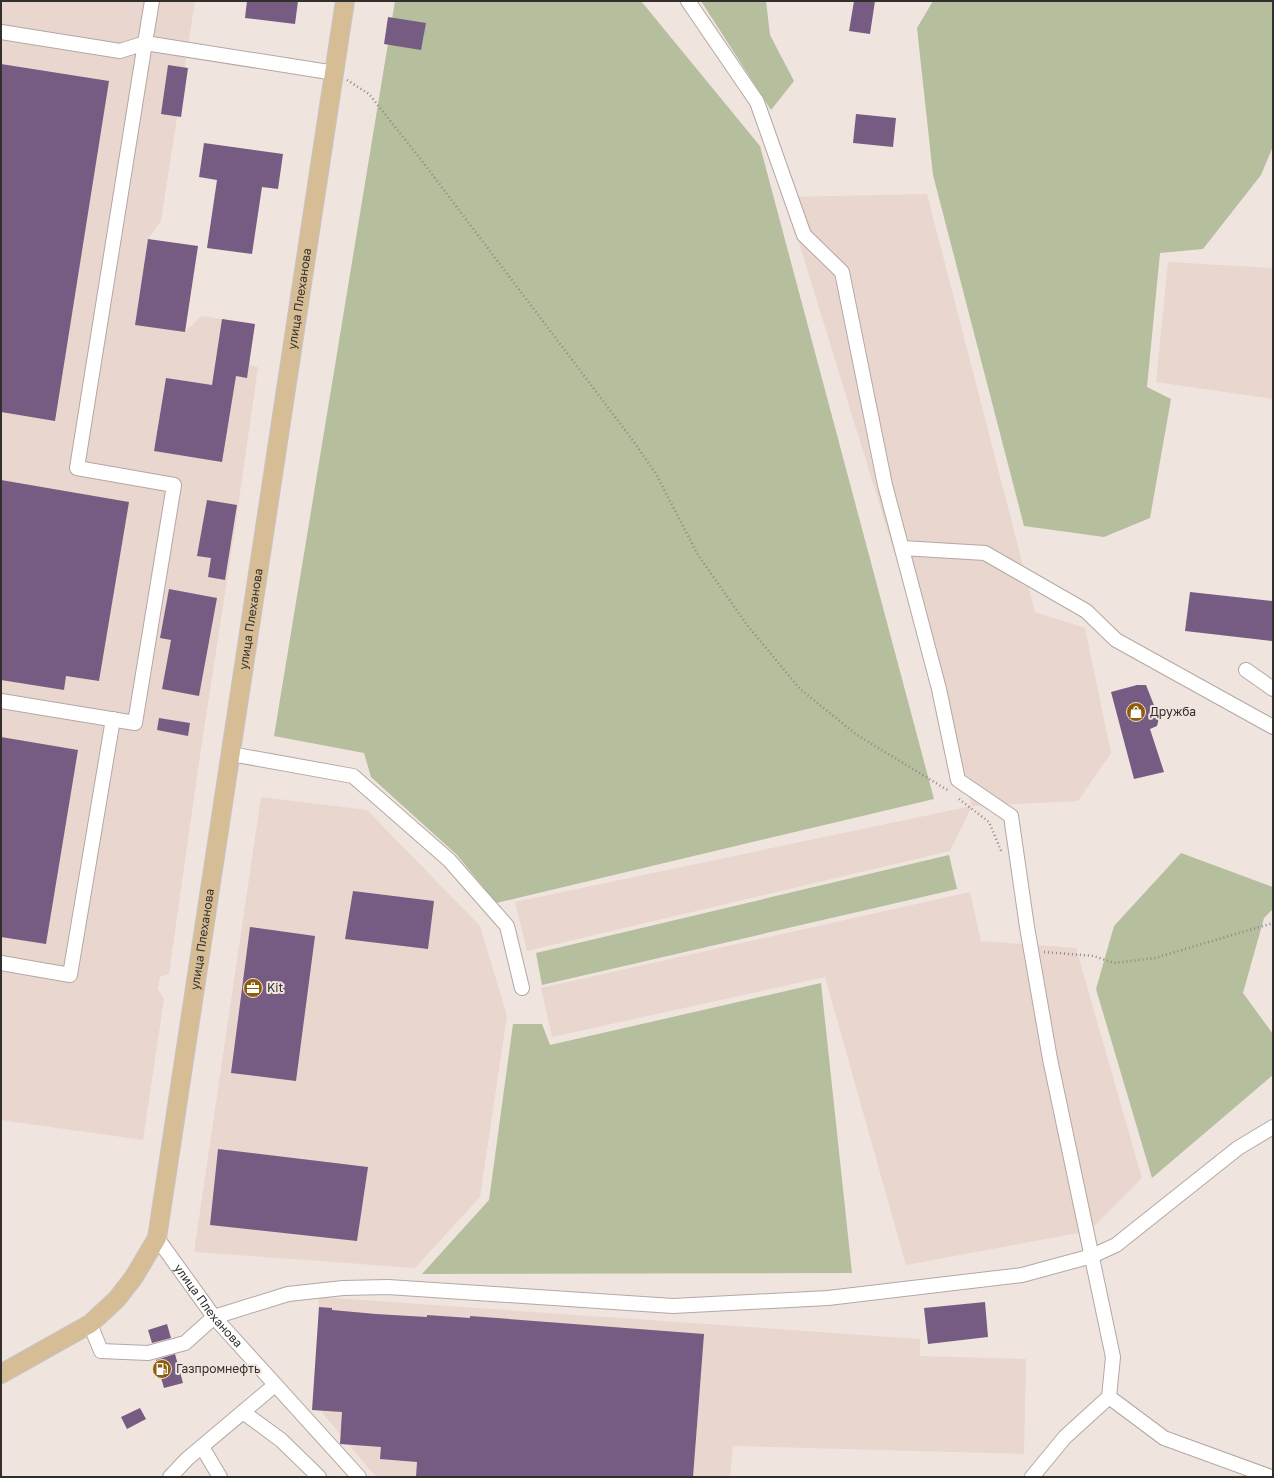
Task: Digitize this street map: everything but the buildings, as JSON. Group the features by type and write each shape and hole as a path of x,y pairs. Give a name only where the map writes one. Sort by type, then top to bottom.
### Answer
{"main road":[{"name":"улица Плеханова","path":"1,1374 90,1324 117,1299 134,1276 157,1238 346,1"}],"street":[{"path":"1,701 135,723 174,485 77,468 152,1"},
{"path":"688,1 757,102 804,235 842,272 885,485 939,689 958,780 1011,816 1031,950 1050,1059 1113,1357 1109,1397 1065,1437 1032,1477"},
{"path":"1,32 120,51 145,44 335,73"},
{"path":"902,548 985,553 1086,610 1116,640 1273,727"},
{"path":"1246,670 1273,689"},
{"path":"1,963 70,975 113,720"},
{"path":"231,754 354,776 449,860 506,926 522,988"},
{"path":"90,1324 101,1351 148,1353 185,1343 214,1317 288,1294 343,1288 388,1287 673,1306 828,1298 1022,1275 1092,1256 1116,1245 1238,1148 1273,1127"},
{"name":"улица Плеханова","path":"157,1238 214,1317 359,1477"},
{"path":"170,1477 202,1446 275,1384"},
{"path":"1109,1397 1164,1438 1271,1477"},
{"path":"243,1412 282,1440 319,1477"},
{"path":"202,1446 220,1477"}],"path":[{"path":"335,73 369,94 424,163 634,442 656,474 698,555 747,625 800,689 857,735 950,791"},
{"path":"956,796 989,822 1004,858"},
{"path":"1031,950 1094,956 1114,962 1155,958 1273,923"}],"shaded area":[{"path":"1,1 195,1 161,221 148,239 135,324 185,332 201,316 255,324 248,365 258,367 169,974 160,977 158,989 164,999 143,1140 1,1120"},
{"path":"927,194 1035,612 1085,628 1111,753 1078,801 972,806 785,197"},
{"path":"1168,262 1273,268 1273,399 1156,382"},
{"path":"261,797 367,810 480,926 507,1016 480,1197 415,1268 194,1252"},
{"path":"972,806 950,851 527,951 515,902"},
{"path":"970,892 981,941 1076,948 1142,1178 1089,1231 906,1265 825,977 552,1037 541,988"},
{"path":"319,1297 920,1339 920,1356 1026,1359 1024,1454 733,1446 730,1477 376,1477 315,1404"}],"green space":[{"path":"395,1 641,1 760,146 934,799 496,903 457,855 371,777 364,753 274,736"},
{"path":"701,1 766,1 770,35 794,81 771,110"},
{"path":"933,1 1273,1 1273,146 1261,175 1203,249 1160,253 1147,387 1171,399 1150,518 1104,537 1024,526 933,175 917,28"},
{"path":"1181,853 1273,887 1273,909 1264,918 1243,993 1273,1034 1273,1075 1152,1178 1096,989 1114,926"},
{"path":"949,855 957,889 542,985 536,953"},
{"path":"821,983 852,1273 422,1274 489,1200 513,1024 542,1024 550,1045"}],"place":[{"name":"Дружба","path":"1136,712"},
{"name":"Kit","path":"253,988"},
{"name":"Газпромнефть","path":"162,1369"}]}
